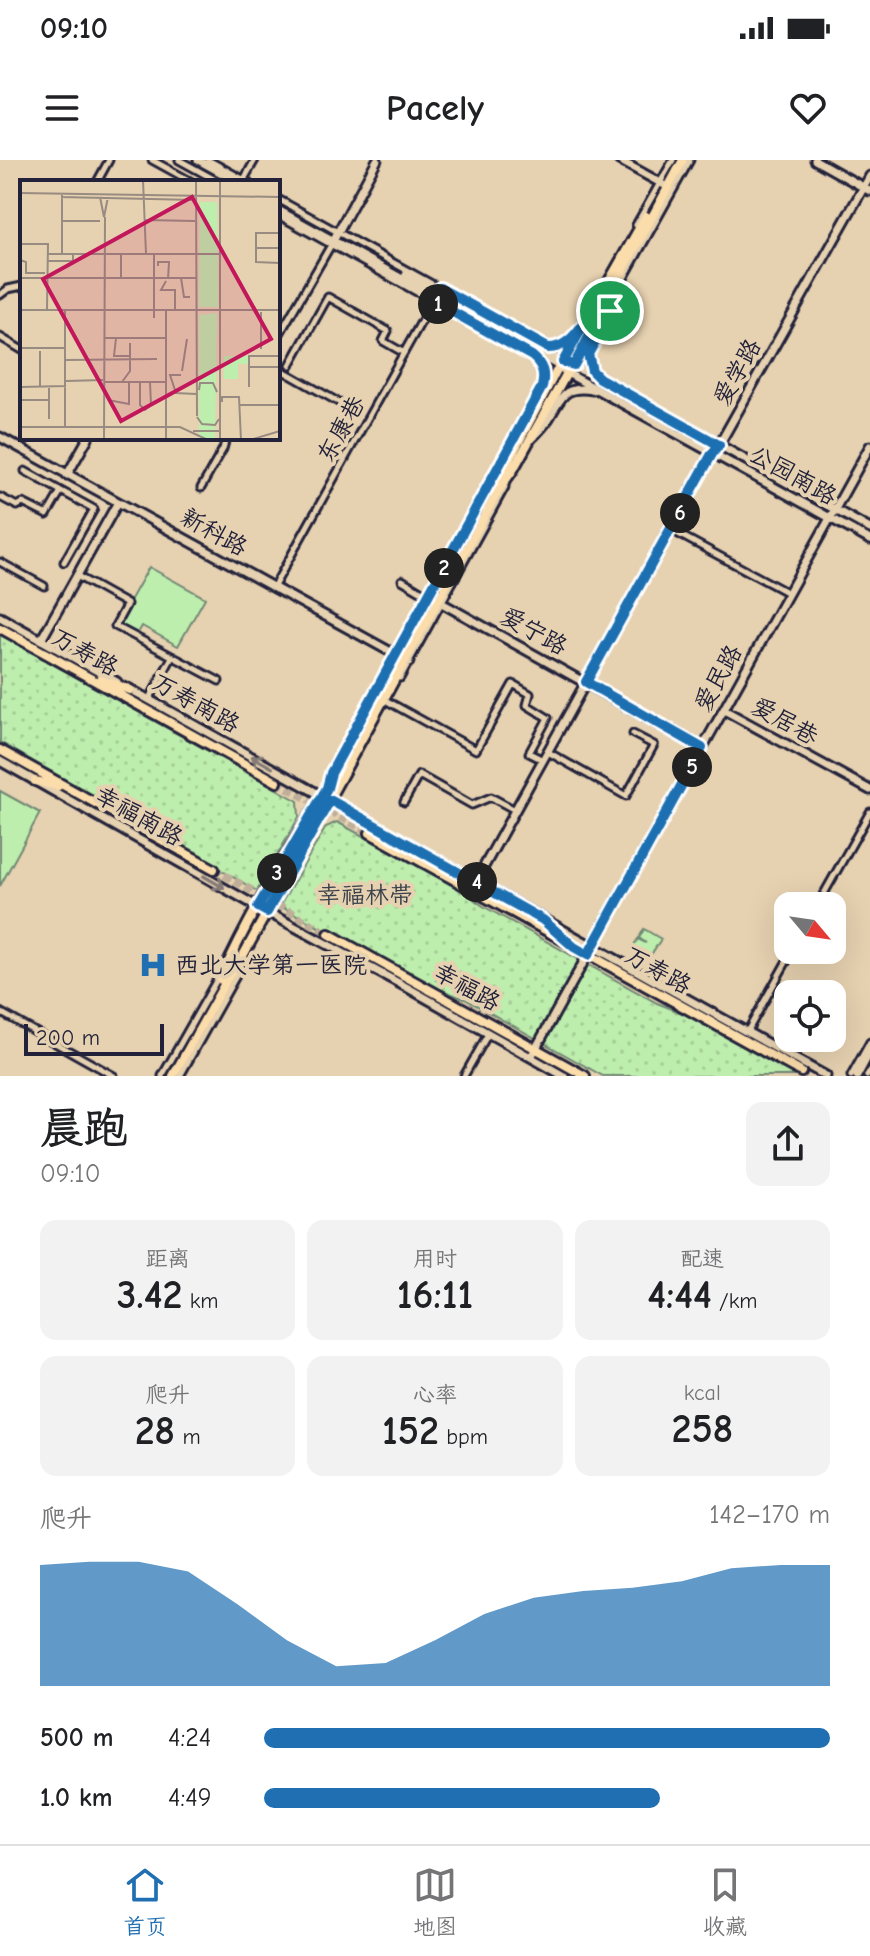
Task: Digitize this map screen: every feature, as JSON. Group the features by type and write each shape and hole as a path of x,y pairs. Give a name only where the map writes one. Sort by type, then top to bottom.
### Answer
{"main road":[{"path":"189,160 236,180"},
{"path":"198,160 236,180"},
{"path":"334,238 377,160"},
{"path":"619,160 664,185"},
{"path":"436,600 544,389 678,160"},
{"path":"815,160 867,189"},
{"name":"爱学路","path":"476,881 712,454 867,189 870,176"},
{"path":"168,1076 258,907 326,794 337,783 402,659 574,365 664,185"},
{"name":"公园南路","path":"280,208 561,364 574,365 599,378 870,529"},
{"path":"599,378 592,371 588,354 609,316 615,295"},
{"name":"公园南路","path":"561,364 567,373 870,540"},
{"path":"529,442 544,426 566,392 579,389 601,392"},
{"name":"新科路","path":"0,437 402,659"},
{"path":"67,475 87,440"},
{"name":"爱民路","path":"534,1053 870,446"},
{"path":"41,640 118,502"},
{"name":"爱宁路","path":"436,600 702,748"},
{"name":"万寿南路","path":"0,617 326,794 543,920 590,951 826,1076"},
{"name":"万寿路","path":"0,628 277,782"},
{"path":"76,670 130,690"},
{"name":"爱居巷","path":"724,710 870,790"},
{"path":"0,750 214,869"},
{"name":"幸福南路","path":"0,761 267,912 489,1033 534,1053 564,1076"},
{"path":"35,781 69,789"},
{"path":"168,1076 239,963 326,794"},
{"name":"万寿路","path":"370,833 574,947 590,951 801,1072"},
{"path":"543,920 574,947"},
{"name":"幸福路","path":"329,934 534,1053 585,1076"},
{"path":"859,1076 870,1052"},
{"path":"859,1076 870,1062"}],"street":[{"path":"98,180 109,160"},
{"path":"152,160 188,180"},
{"path":"179,160 215,180"},
{"path":"208,160 237,180"},
{"path":"239,180 255,160"},
{"path":"604,309 615,295 690,160"},
{"path":"280,333 334,238"},
{"path":"0,295 20,286"},
{"path":"436,295 548,348 565,344 585,322"},
{"path":"436,295 536,360 543,372 544,389"},
{"name":"东康巷","path":"273,588 436,295"},
{"path":"290,365 328,297 388,331 383,341 404,353"},
{"path":"0,337 20,349"},
{"path":"280,369 347,407"},
{"path":"201,488 225,440"},
{"path":"25,471 94,509 64,562"},
{"path":"0,497 17,506 23,503 47,515 61,491"},
{"path":"671,530 788,593"},
{"path":"0,562 44,586"},
{"path":"77,576 127,604 115,626 219,681"},
{"path":"402,580 436,600"},
{"path":"149,700 172,657"},
{"path":"326,794 336,792 387,701 402,659"},
{"path":"387,701 476,750 513,684 530,694 527,705 548,718 529,753 543,760"},
{"path":"548,752 626,796 654,745 633,734"},
{"path":"404,802 419,775 472,805 491,797 515,810"},
{"path":"825,892 870,812"},
{"path":"180,1076 236,976 239,963"},
{"path":"746,1033 785,964"},
{"path":"0,1012 114,1076"},
{"path":"464,1076 489,1033"},
{"path":"859,1076 870,1042"},
{"path":"859,1076 870,1071"}],"green space":[{"path":"149,567 205,598 178,646 142,626 137,635 117,624"},
{"name":"幸福林带","path":"0,635 298,801 299,817 257,891 0,742"},
{"path":"0,791 40,813 0,886"},
{"name":"幸福林带","path":"337,822 454,885 483,906 657,1003 687,1015 798,1076 603,1076 465,999 434,987 284,908 282,902 326,827"},
{"path":"644,929 661,939 649,958 632,948 638,939 646,943 639,938"}],"tunnel":[{"path":"277,782 370,833"},
{"path":"214,869 329,934"}],"place":[{"name":"西北大学第一医院","path":"153,965"}],"route":[{"path":"440,288 548,348 565,344 585,322 563,362 574,365 604,309 615,295 610,311 588,354 594,374 719,445 586,682 702,748 588,955 543,920 330,800 267,912 258,907 327,788 331,773 541,392 544,377 540,363 433,301 440,288"}]}
